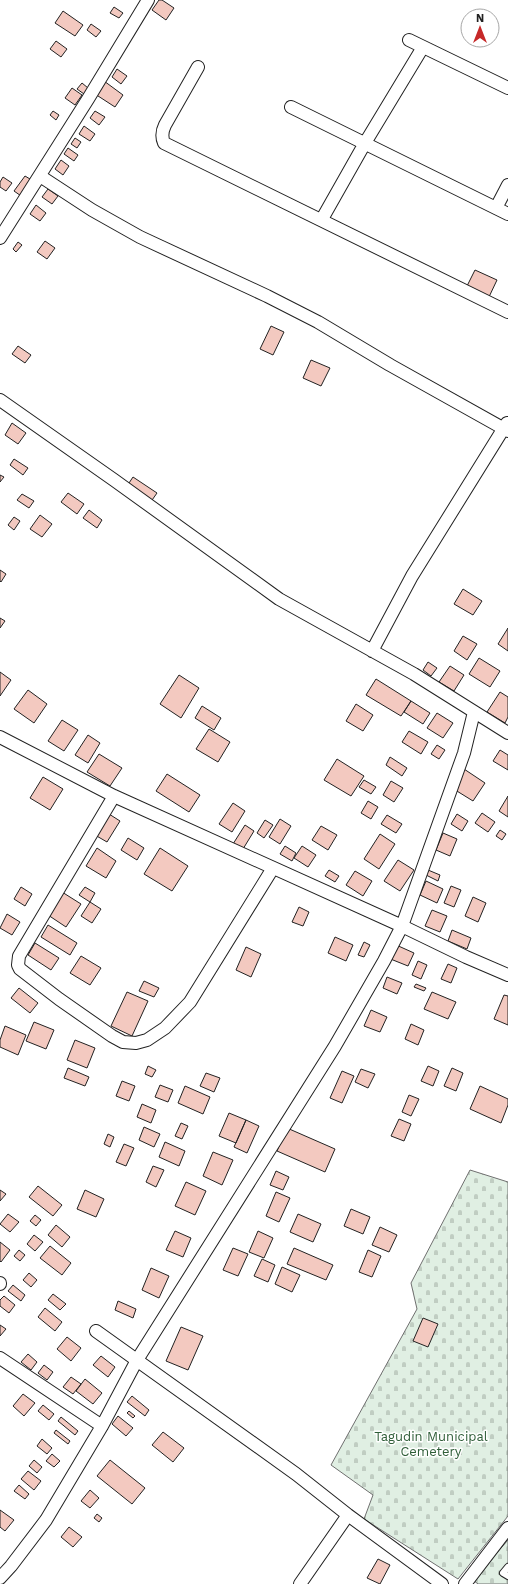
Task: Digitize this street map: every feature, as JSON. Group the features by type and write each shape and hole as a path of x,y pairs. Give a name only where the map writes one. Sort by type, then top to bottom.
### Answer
{"street":[{"path":"0,238 40,176 148,0"},
{"path":"409,40 508,88"},
{"path":"322,219 365,143 423,47"},
{"path":"198,67 165,125 162,132 164,143 322,219 508,312"},
{"path":"291,107 508,214"},
{"path":"40,176 92,210 133,233 267,296 318,322 390,366 507,427 412,576 372,651"},
{"path":"496,208 508,185"},
{"path":"0,400 279,599 414,674 508,733"},
{"path":"0,1578 46,1520 102,1426 137,1360 335,1046 364,997 402,926 464,752 474,712"},
{"path":"0,737 114,796 508,975"},
{"path":"114,796 19,956 18,965 20,969 59,999 123,1042 136,1043 147,1040 165,1028 190,1002 273,868"},
{"path":"96,1330 296,1474 348,1515 442,1584"},
{"path":"0,1358 102,1426"},
{"path":"300,1584 348,1515"},
{"path":"465,1584 508,1528"}],"lane":[{"path":"508,1567 503,1573 508,1576"}],"green space":[{"name":"Tagudin Municipal Cemetery","path":"470,1170 508,1182 508,1516 458,1579 364,1519 373,1495 331,1465 417,1309 411,1283"},
{"path":"508,1540 508,1584 478,1584 473,1580"}],"building":[{"path":"159,0 162,0 174,8 166,20 152,10"},
{"path":"114,7 123,13 119,18 110,13"},
{"path":"63,11 83,25 75,36 55,23"},
{"path":"91,24 101,31 96,37 87,30"},
{"path":"56,41 67,49 61,57 50,49"},
{"path":"117,69 127,76 121,84 112,77"},
{"path":"104,81 123,95 115,107 95,94"},
{"path":"82,83 88,88 84,94 77,89"},
{"path":"72,88 82,95 75,105 65,98"},
{"path":"53,111 59,115 56,120 50,115"},
{"path":"95,111 105,117 99,125 90,118"},
{"path":"84,126 95,134 90,141 79,134"},
{"path":"75,138 81,142 77,148 71,144"},
{"path":"68,148 78,155 74,161 64,154"},
{"path":"61,160 69,166 63,175 55,169"},
{"path":"25,176 35,182 24,198 14,191"},
{"path":"3,177 12,183 6,191 0,187 0,182"},
{"path":"48,189 58,196 52,204 42,197"},
{"path":"36,205 46,213 40,221 30,214"},
{"path":"45,241 55,248 47,259 37,252"},
{"path":"18,242 22,245 16,252 13,249"},
{"path":"475,270 497,280 488,299 466,288"},
{"path":"271,326 284,332 273,355 260,349"},
{"path":"18,346 31,355 25,363 12,354"},
{"path":"311,360 330,368 321,386 303,378"},
{"path":"12,423 26,433 18,444 5,435"},
{"path":"14,459 28,468 23,475 10,465"},
{"path":"0,475 4,477 0,482"},
{"path":"133,477 157,493 150,503 127,486"},
{"path":"68,493 84,504 77,514 61,502"},
{"path":"22,494 34,501 29,508 17,500"},
{"path":"89,510 102,520 97,528 83,518"},
{"path":"40,515 52,524 42,537 30,529"},
{"path":"14,517 20,521 14,530 8,525"},
{"path":"0,570 6,574 1,582 0,581"},
{"path":"463,589 482,601 473,615 454,604"},
{"path":"0,618 5,621 0,628"},
{"path":"508,628 508,651 498,644"},
{"path":"463,636 477,644 467,660 454,651"},
{"path":"479,658 500,671 490,687 469,674"},
{"path":"428,662 437,668 431,676 423,670"},
{"path":"450,666 464,675 454,691 439,682"},
{"path":"0,672 11,680 0,696"},
{"path":"179,675 199,688 181,718 160,704"},
{"path":"376,679 411,701 401,716 366,695"},
{"path":"28,690 47,704 34,723 14,709"},
{"path":"500,692 508,697 508,717 505,723 487,712"},
{"path":"411,701 430,713 423,724 404,712"},
{"path":"356,704 373,715 363,731 346,721"},
{"path":"202,706 221,718 214,730 195,718"},
{"path":"437,713 453,723 443,738 427,728"},
{"path":"62,720 78,730 64,751 48,741"},
{"path":"209,729 230,742 218,762 196,749"},
{"path":"409,731 428,742 421,754 402,742"},
{"path":"88,735 100,743 88,763 75,755"},
{"path":"437,745 445,750 439,759 431,754"},
{"path":"500,750 508,755 508,770 493,761"},
{"path":"99,754 122,768 110,786 87,772"},
{"path":"390,757 407,768 402,776 386,765"},
{"path":"337,759 364,776 351,796 324,780"},
{"path":"464,769 485,783 473,801 452,788"},
{"path":"167,774 200,795 189,812 156,791"},
{"path":"43,777 63,789 50,810 30,798"},
{"path":"364,780 376,787 371,794 359,787"},
{"path":"391,781 403,788 394,802 383,795"},
{"path":"508,796 508,817 499,811"},
{"path":"368,801 378,807 371,819 361,813"},
{"path":"233,803 245,811 232,832 219,824"},
{"path":"482,813 495,822 488,832 475,823"},
{"path":"109,814 120,821 107,842 95,835"},
{"path":"457,814 468,821 462,831 451,824"},
{"path":"387,815 402,824 396,833 381,824"},
{"path":"280,819 291,826 280,844 269,837"},
{"path":"265,820 273,825 264,838 257,833"},
{"path":"245,825 254,831 243,849 233,844"},
{"path":"321,826 337,835 328,850 312,840"},
{"path":"500,830 506,834 502,840 496,836"},
{"path":"443,833 457,839 450,856 436,850"},
{"path":"380,834 395,844 379,869 364,859"},
{"path":"128,838 144,848 137,860 121,850"},
{"path":"285,846 296,853 292,861 280,854"},
{"path":"302,846 316,855 308,867 294,858"},
{"path":"97,848 116,861 106,878 86,866"},
{"path":"160,848 188,866 172,891 144,874"},
{"path":"398,860 414,870 400,891 384,881"},
{"path":"329,870 339,876 335,882 325,876"},
{"path":"428,870 440,875 438,881 426,875"},
{"path":"355,871 372,881 363,896 346,885"},
{"path":"426,881 443,889 437,903 420,895"},
{"path":"451,886 461,890 454,907 444,903"},
{"path":"21,887 32,894 25,906 14,899"},
{"path":"85,887 95,893 90,902 79,895"},
{"path":"62,892 81,904 66,927 48,915"},
{"path":"473,897 486,903 478,922 465,916"},
{"path":"90,902 101,909 92,923 81,916"},
{"path":"299,907 309,912 303,926 292,922"},
{"path":"432,910 447,916 440,932 425,926"},
{"path":"7,914 20,922 12,935 0,928"},
{"path":"48,925 77,943 70,955 41,937"},
{"path":"452,930 471,938 467,949 448,941"},
{"path":"335,937 353,945 346,961 328,953"},
{"path":"364,942 370,945 364,957 358,955"},
{"path":"35,943 59,958 51,970 28,955"},
{"path":"394,944 414,953 408,966 388,958"},
{"path":"246,947 261,954 251,977 236,970"},
{"path":"81,956 101,968 90,985 70,973"},
{"path":"418,961 427,965 421,979 412,975"},
{"path":"448,964 457,968 451,983 441,979"},
{"path":"387,977 402,983 397,994 383,988"},
{"path":"144,981 159,988 154,997 139,991"},
{"path":"416,984 426,988 424,991 414,987"},
{"path":"19,988 38,1003 30,1013 11,998"},
{"path":"127,992 148,1001 132,1036 111,1026"},
{"path":"432,992 456,1002 448,1019 424,1009"},
{"path":"504,995 508,996 508,1025 494,1019"},
{"path":"371,1010 387,1017 380,1032 364,1026"},
{"path":"34,1022 54,1030 46,1049 26,1041"},
{"path":"411,1024 424,1030 418,1045 405,1039"},
{"path":"5,1026 26,1035 18,1055 0,1047 0,1040"},
{"path":"75,1040 95,1048 87,1068 67,1060"},
{"path":"148,1066 156,1070 152,1077 145,1074"},
{"path":"428,1066 439,1071 433,1086 421,1081"},
{"path":"68,1068 89,1077 85,1086 64,1078"},
{"path":"452,1068 463,1073 456,1091 444,1086"},
{"path":"361,1069 375,1074 368,1088 355,1082"},
{"path":"342,1071 354,1076 342,1103 330,1098"},
{"path":"206,1073 220,1078 214,1092 200,1086"},
{"path":"122,1081 135,1086 129,1101 116,1096"},
{"path":"160,1085 173,1090 168,1102 155,1097"},
{"path":"185,1086 210,1097 203,1114 178,1103"},
{"path":"480,1086 508,1099 508,1105 501,1123 470,1109"},
{"path":"409,1095 419,1099 411,1116 402,1112"},
{"path":"142,1104 156,1110 151,1123 137,1117"},
{"path":"229,1113 246,1120 236,1143 219,1136"},
{"path":"399,1119 411,1124 404,1141 391,1136"},
{"path":"246,1120 259,1126 247,1153 234,1147"},
{"path":"181,1123 188,1126 182,1139 175,1136"},
{"path":"144,1127 160,1134 154,1147 139,1140"},
{"path":"287,1128 335,1149 325,1172 277,1151"},
{"path":"108,1134 114,1137 110,1147 104,1144"},
{"path":"165,1142 185,1151 179,1166 159,1157"},
{"path":"124,1144 134,1148 126,1166 116,1162"},
{"path":"213,1152 233,1160 222,1185 203,1176"},
{"path":"153,1166 164,1170 156,1187 146,1182"},
{"path":"276,1171 289,1177 283,1190 270,1185"},
{"path":"186,1182 206,1191 195,1215 175,1206"},
{"path":"38,1186 62,1205 53,1216 29,1197"},
{"path":"0,1190 6,1194 0,1201"},
{"path":"85,1190 104,1199 96,1217 77,1209"},
{"path":"276,1192 290,1198 279,1222 266,1216"},
{"path":"351,1209 370,1217 363,1234 344,1226"},
{"path":"8,1214 19,1222 10,1232 0,1224"},
{"path":"298,1214 321,1224 313,1242 290,1232"},
{"path":"35,1215 41,1220 36,1226 30,1221"},
{"path":"56,1225 70,1237 62,1247 48,1235"},
{"path":"380,1227 397,1235 389,1252 372,1245"},
{"path":"175,1231 191,1238 183,1257 166,1250"},
{"path":"258,1231 273,1238 264,1258 249,1252"},
{"path":"34,1235 43,1242 35,1251 27,1244"},
{"path":"0,1242 10,1250 1,1262 0,1261"},
{"path":"50,1246 71,1263 62,1275 40,1258"},
{"path":"233,1248 248,1254 238,1276 223,1270"},
{"path":"294,1248 333,1265 326,1280 287,1264"},
{"path":"19,1250 25,1255 20,1261 14,1256"},
{"path":"368,1250 381,1256 372,1277 359,1272"},
{"path":"262,1259 275,1265 268,1282 254,1276"},
{"path":"282,1267 300,1275 292,1292 275,1284"},
{"path":"151,1268 169,1276 159,1298 142,1290"},
{"path":"29,1273 37,1280 31,1287 23,1280"},
{"path":"13,1285 25,1295 21,1301 8,1291"},
{"path":"53,1294 66,1304 60,1310 48,1300"},
{"path":"4,1296 15,1305 9,1313 0,1306 0,1300"},
{"path":"118,1301 136,1309 133,1318 115,1310"},
{"path":"45,1308 62,1322 55,1331 38,1317"},
{"path":"423,1318 438,1324 428,1347 413,1341"},
{"path":"0,1325 6,1329 0,1336"},
{"path":"181,1327 203,1336 188,1370 166,1361"},
{"path":"67,1337 81,1348 71,1361 57,1349"},
{"path":"28,1354 37,1362 31,1370 21,1362"},
{"path":"101,1356 115,1367 108,1377 93,1365"},
{"path":"44,1365 53,1372 47,1380 38,1373"},
{"path":"71,1377 81,1384 73,1394 63,1387"},
{"path":"85,1379 102,1393 93,1404 76,1391"},
{"path":"23,1394 35,1403 24,1416 13,1406"},
{"path":"132,1396 149,1410 145,1416 127,1402"},
{"path":"43,1405 54,1414 49,1420 38,1411"},
{"path":"129,1411 135,1416 133,1418 127,1413"},
{"path":"118,1416 133,1428 126,1436 112,1424"},
{"path":"61,1417 78,1431 75,1435 58,1421"},
{"path":"56,1430 70,1441 68,1444 54,1433"},
{"path":"163,1432 184,1448 173,1462 152,1445"},
{"path":"42,1439 52,1448 47,1454 37,1446"},
{"path":"52,1454 60,1461 54,1467 46,1461"},
{"path":"34,1460 42,1467 37,1473 29,1466"},
{"path":"110,1460 145,1488 132,1504 97,1476"},
{"path":"28,1471 41,1481 34,1490 21,1479"},
{"path":"19,1485 29,1494 25,1499 14,1491"},
{"path":"90,1490 99,1498 90,1508 81,1501"},
{"path":"0,1510 14,1520 5,1531 0,1527"},
{"path":"97,1514 102,1518 99,1522 94,1518"},
{"path":"69,1527 82,1537 73,1547 61,1537"},
{"path":"378,1559 390,1565 380,1584 367,1578"}]}
